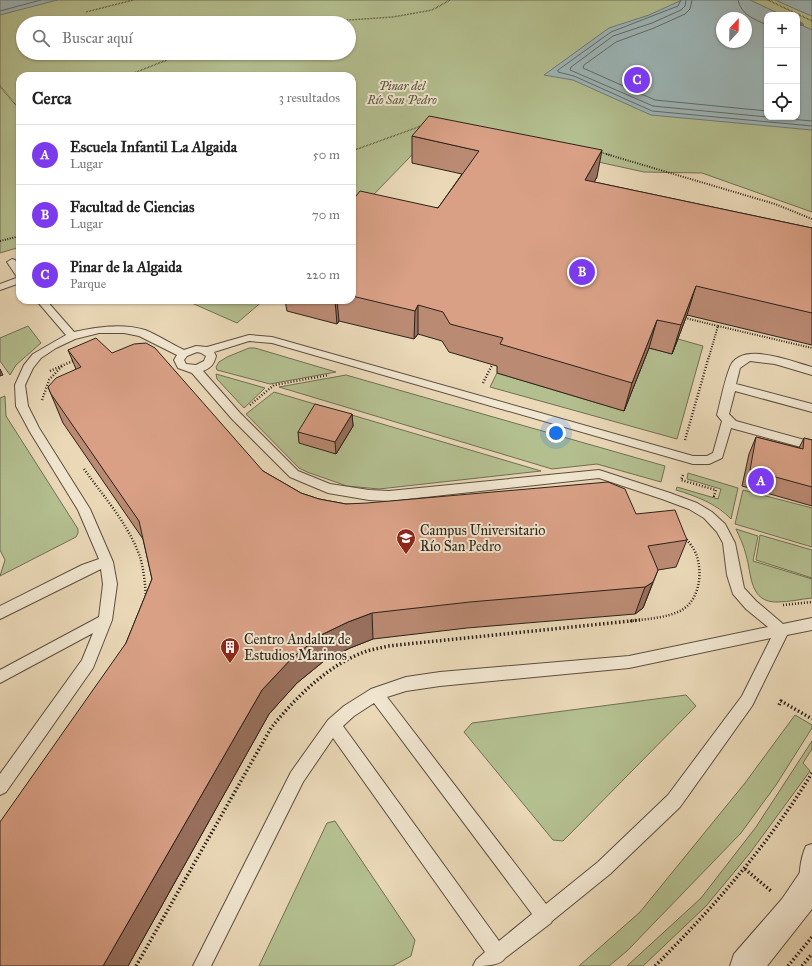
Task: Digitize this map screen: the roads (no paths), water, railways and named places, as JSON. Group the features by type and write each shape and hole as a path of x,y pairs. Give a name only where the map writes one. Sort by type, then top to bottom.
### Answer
{"street":[{"path":"746,966 793,910 810,885"}],"lane":[{"path":"12,262 16,268"},
{"path":"0,288 16,282"},
{"path":"44,304 72,336"},
{"path":"0,787 5,774 88,664 105,620 110,584 106,562 84,509 34,429 22,406 20,385 28,367 37,356 72,336 99,330 142,332 183,354"},
{"path":"206,351 211,356 209,363 201,368 185,368 180,364 179,360 183,354 196,349 206,351 249,338 272,340 693,460 709,460 718,455 728,420"},
{"path":"812,370 753,357 744,359 736,367 723,415 732,424 812,446"},
{"path":"195,369 236,416 294,474 313,482 350,492 389,496 599,474 694,506 708,515 721,528 729,543 738,590 751,605 782,630"},
{"path":"730,386 812,408"},
{"path":"0,613 87,569 106,562"},
{"path":"0,677 105,620"},
{"path":"202,966 297,777 333,726 349,711 376,694 406,684 440,679 628,662 812,624"},
{"path":"482,966 498,955 604,868 674,801 747,701 782,630"},
{"path":"376,694 545,917"},
{"path":"333,726 498,955"},
{"path":"810,885 812,852"}],"water":[{"path":"0,0 57,0 0,15"},
{"path":"682,0 750,0 776,12 764,12 764,120 800,120 800,24 812,30 812,130 651,115 573,80 544,75 609,28 649,15"},
{"path":"775,0 812,0 812,16 807,14"}],"place":[{"name":"Pinar de la Algaida","path":"637,80"},
{"name":"Facultad de Ciencias","path":"582,272"},
{"name":"Escuela Infantil La Algaida","path":"761,481"},
{"name":"Campus Universitario Río San Pedro","path":"406,555"},
{"name":"Centro Andaluz de Estudios Marinos","path":"230,664"}],"park label":[{"name":"Pinar del Río San Pedro","path":"402,93"}]}
